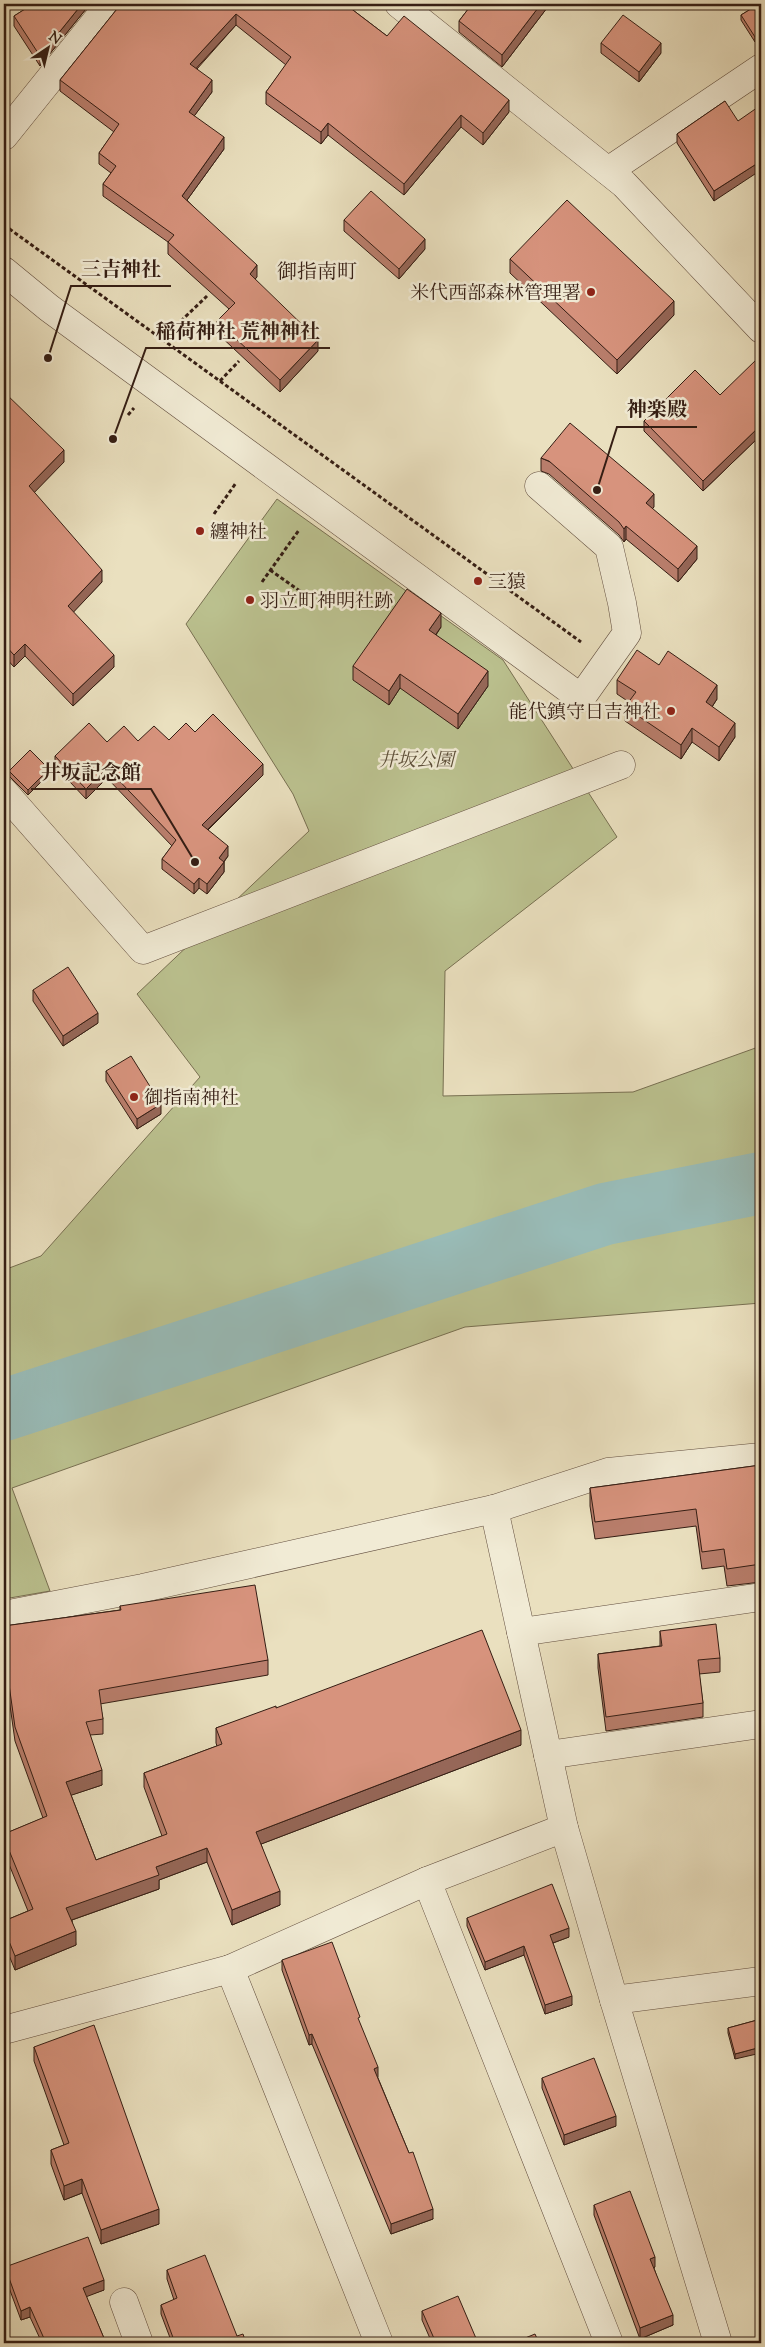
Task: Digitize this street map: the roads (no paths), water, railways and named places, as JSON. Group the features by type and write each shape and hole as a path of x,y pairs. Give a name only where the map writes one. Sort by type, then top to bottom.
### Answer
{"street":[{"path":"4,136 110,4"},
{"path":"399,4 624,184 761,329"},
{"path":"608,171 761,68"},
{"path":"4,271 50,308 581,698 627,633 622,603 609,547 539,486"},
{"path":"4,792 143,950 621,765"},
{"path":"4,1615 144,1588 494,1509 608,1472 761,1457"},
{"path":"494,1509 564,1828 718,2343"},
{"path":"521,1632 761,1597"},
{"path":"548,1755 761,1724"},
{"path":"4,2030 230,1969 428,1881 564,1828"},
{"path":"428,1881 609,2343"},
{"path":"230,1969 379,2343"},
{"path":"614,2000 761,1981"},
{"path":"124,2302 139,2343"}],"waterway":[{"path":"4,1410 605,1214 761,1183"}],"railway":[{"path":"4,9 13,4"}],"place":[{"name":"米代西部森林管理署","path":"591,292"},
{"name":"三吉神社","path":"48,358"},
{"name":"稲荷神社 荒神神社","path":"113,439"},
{"name":"神楽殿","path":"597,490"},
{"name":"纏神社","path":"200,531"},
{"name":"三猿","path":"478,581"},
{"name":"羽立町神明社跡","path":"250,600"},
{"name":"能代鎮守日吉神社","path":"671,711"},
{"name":"井坂記念館","path":"195,862"},
{"name":"御指南神社","path":"134,1097"}],"district":[{"name":"御指南町","path":"317,271"}],"park label":[{"name":"井坂公園","path":"416,759"}]}
